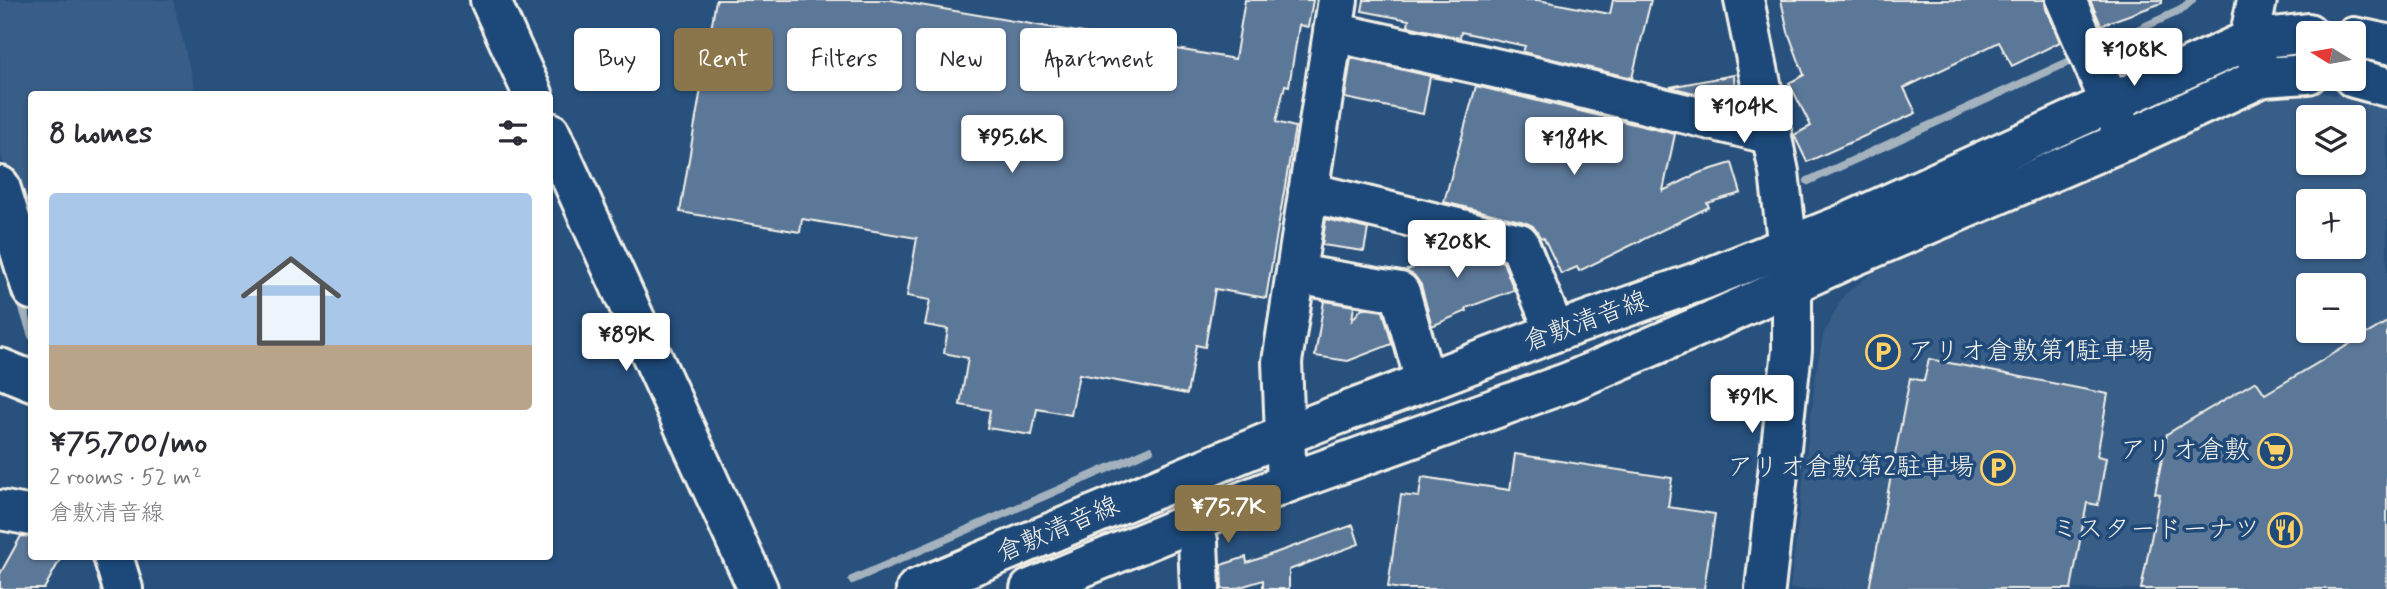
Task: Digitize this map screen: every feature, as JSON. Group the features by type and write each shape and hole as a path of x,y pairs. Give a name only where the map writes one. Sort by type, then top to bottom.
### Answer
{"street":[{"path":"491,0 532,91"},
{"path":"1744,0 1772,135 1792,284 1792,350 1765,589"},
{"path":"2066,0 2126,140"},
{"path":"2257,0 2249,40 2263,77 2296,75"},
{"path":"1287,483 1282,362 1307,276 1343,26 1772,135"},
{"name":"倉敷清音線","path":"916,589 1285,435 1555,331 1703,280 1844,224 2249,40 2296,34"},
{"path":"2366,40 2387,44"},
{"name":"倉敷清音線","path":"1030,589 1287,483 1569,382 2126,140 2263,77"},
{"path":"2366,81 2387,87"},
{"path":"553,139 758,589"},
{"path":"0,187 28,277"},
{"path":"1320,195 1520,243 1555,331"},
{"path":"1307,276 1400,292 1426,381"},
{"path":"0,368 28,379"},
{"path":"0,510 28,515"},
{"path":"1185,524 1198,541 1200,589"},
{"path":"114,560 123,589"}],"shaded area":[{"path":"0,0 173,0 195,91 28,91 28,216 21,218 0,152"},
{"path":"2320,92 2354,98 2387,110 2387,589 1790,589 1817,365 1824,332 1844,295 1872,273 2250,103 2283,94"}],"building":[{"path":"716,0 891,0 1054,28 1020,28 1020,91 1177,91 1177,49 1235,59 1245,0 1313,0 1308,27 1299,25 1289,86 1285,85 1276,122 1295,127 1266,298 1215,289 1205,347 1196,345 1187,394 1079,374 1071,415 1037,409 1032,435 987,428 990,410 960,405 968,358 944,353 948,329 925,325 930,300 907,296 917,238 802,219 800,232 680,212 701,91 773,91 773,28 711,28"},
{"path":"1364,0 1538,0 1610,14 1613,0 1651,0 1632,78 1523,52 1525,46 1461,32 1460,38 1408,26 1409,20 1362,11"},
{"path":"1781,0 2045,0 2060,42 2012,66 1999,42 1904,88 1916,113 1807,162 1794,135 1811,126 1789,83 1804,75 1788,32"},
{"path":"2090,0 2162,0 2162,3 2101,25"},
{"path":"1351,58 1452,81 1430,77 1423,114 1345,98"},
{"path":"1734,75 1735,103 1670,87"},
{"path":"1476,86 1675,134 1663,191 1699,173 1732,163 1741,193 1707,203 1709,207 1579,271 1577,267 1561,274 1544,238 1540,237 1533,226 1444,202"},
{"path":"1326,219 1368,229 1364,251 1322,245"},
{"path":"1419,241 1503,262 1514,290 1466,308 1467,311 1432,326 1421,285 1414,275 1405,271 1427,261 1413,248"},
{"path":"1324,301 1354,306 1352,320 1362,308 1383,311 1392,344 1348,361 1315,356"},
{"name":"アリオ倉敷","path":"2387,322 2387,589 2141,589 2160,494 2155,493 2167,434 2256,381 2265,394 2351,343 2366,343 2366,334"},
{"name":"アリオ倉敷第2駐車場","path":"1929,359 2108,394 2097,456 2106,458 2098,505 2087,503 2071,589 1869,589 1910,378 1924,381"},
{"path":"1515,454 1672,478 1668,507 1715,514 1704,589 1388,587 1401,495 1419,497 1422,477 1510,490"},
{"path":"1353,525 1359,544 1289,570 1289,589 1263,589 1263,580 1234,589 1222,589 1221,565 1246,557 1247,563"},
{"path":"21,536 28,537 28,560 60,560 44,589 0,589 0,574"}],"waterway":[{"path":"2098,48 2181,10 2192,0"},
{"path":"1808,181 2079,57"},
{"path":"19,296 28,324"},
{"path":"852,580 1150,450"}],"place":[{"name":"アリオ倉敷第1駐車場","path":"1883,352"},
{"name":"アリオ倉敷","path":"2275,451"},
{"name":"アリオ倉敷第2駐車場","path":"1998,468"},
{"name":"ミスタードーナツ","path":"2285,530"}]}
